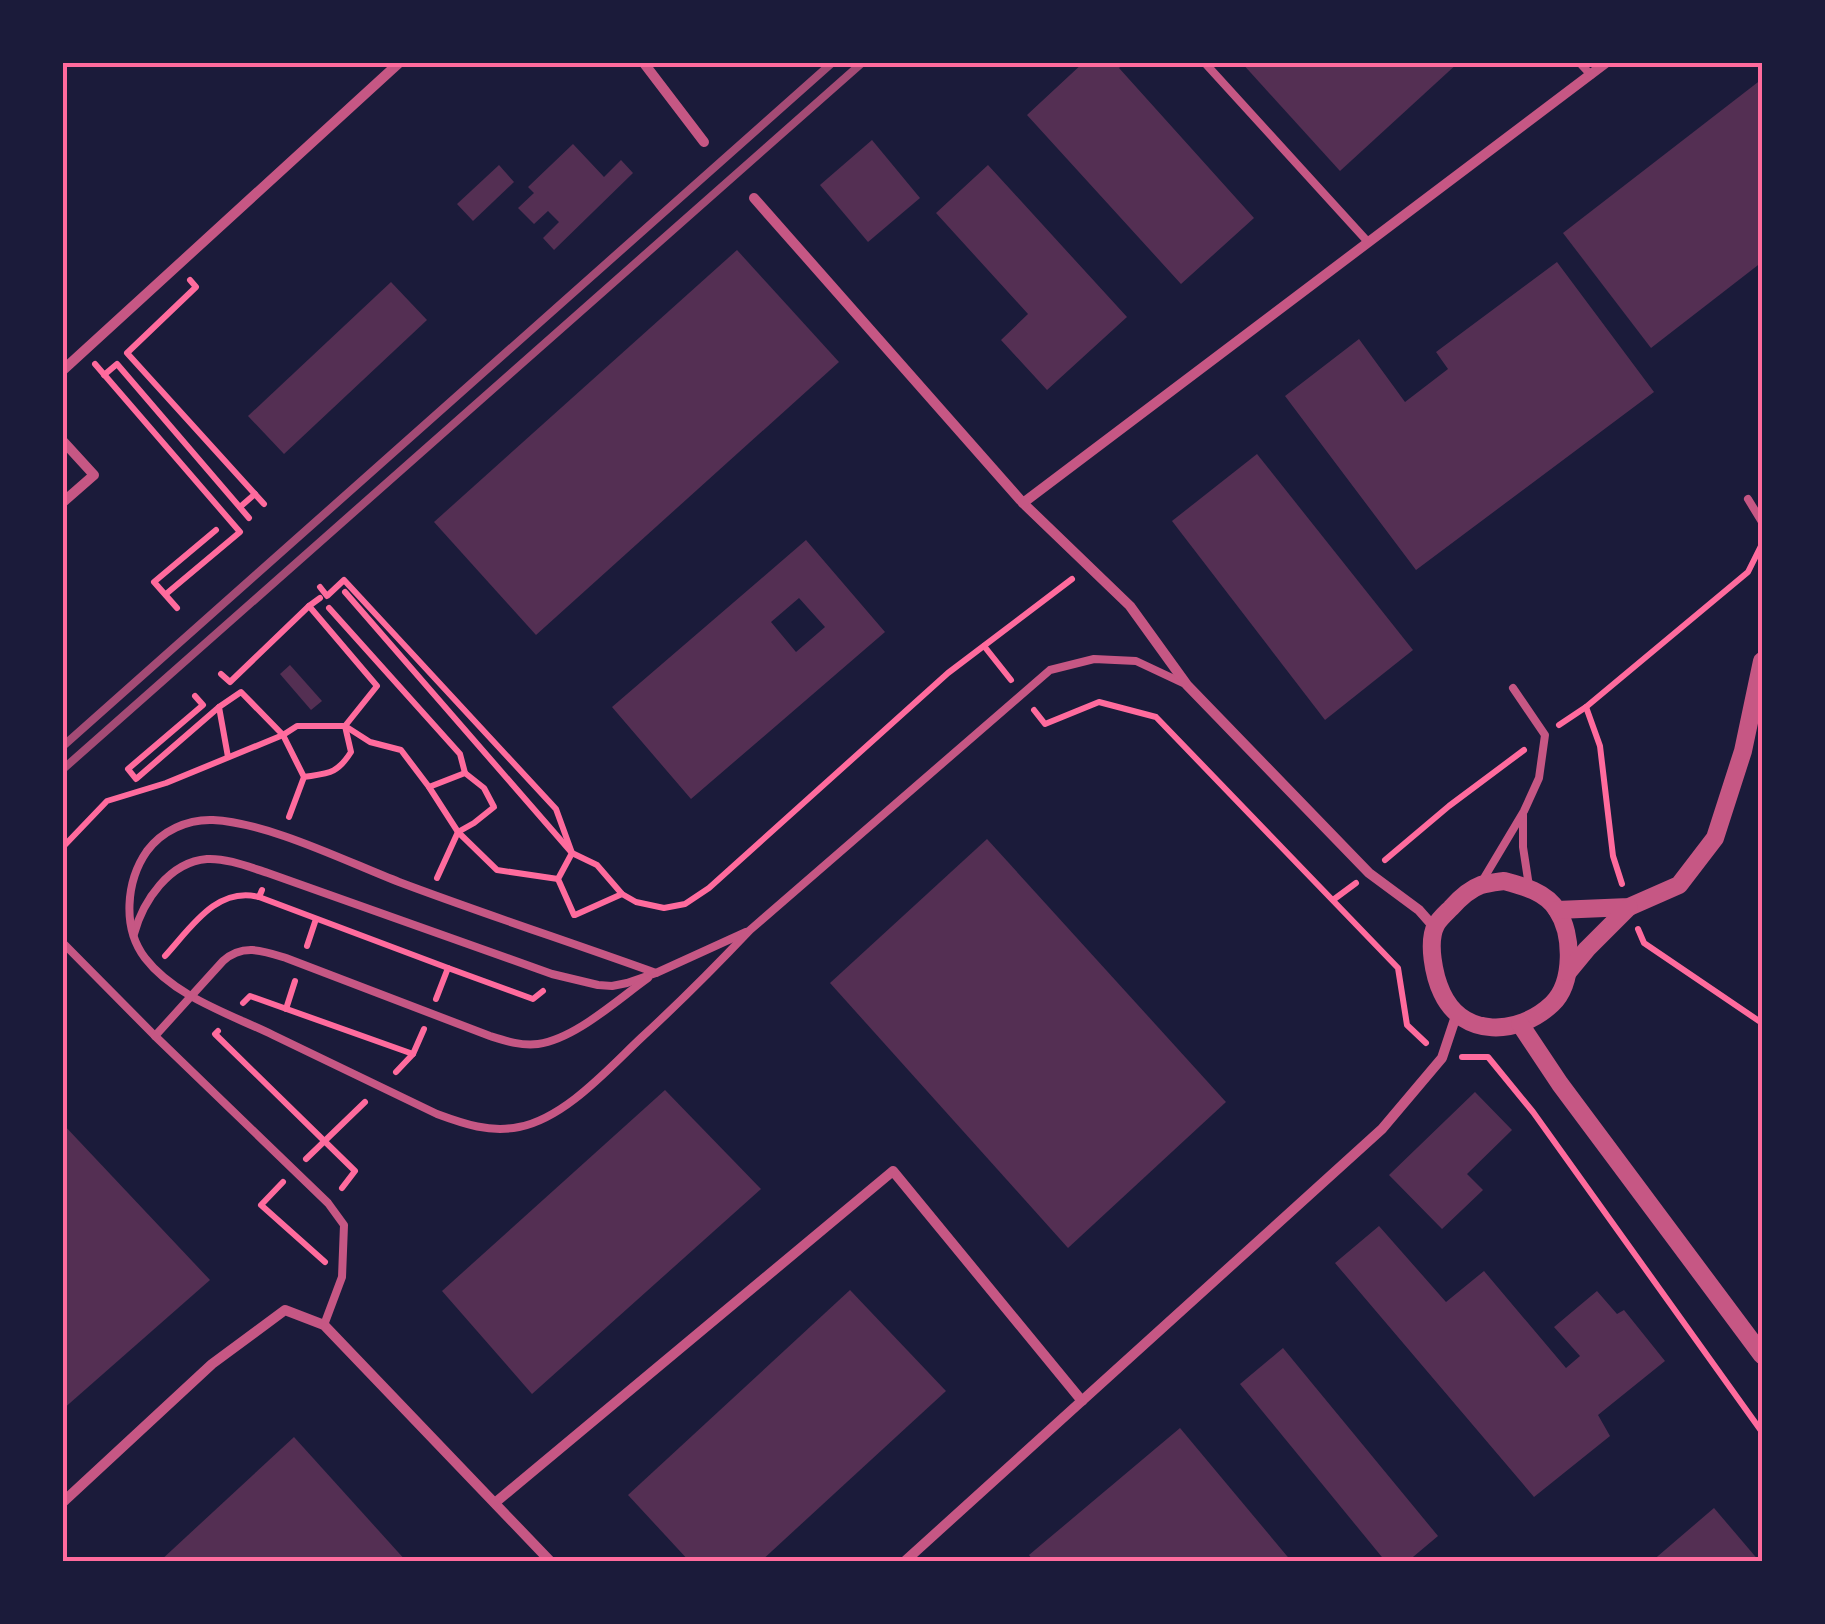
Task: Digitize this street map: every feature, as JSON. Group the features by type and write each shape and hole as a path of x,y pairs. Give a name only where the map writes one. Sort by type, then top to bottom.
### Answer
{"street":[{"path":"62,372 400,62"},
{"path":"643,62 704,142"},
{"path":"1023,503 1607,62"},
{"path":"754,198 1023,503 1130,606 1186,684 1369,873 1419,910 1434,927"},
{"path":"62,440 94,475 62,503"},
{"path":"1565,977 1629,907 1679,885 1715,838 1742,751 1762,661"},
{"path":"1504,881 1529,887 1557,910 1567,934 1565,977 1554,1003 1520,1024 1481,1027 1456,1016 1436,981 1432,959 1434,927 1459,898 1480,885 1504,881"},
{"path":"1557,910 1629,907"},
{"path":"904,1562 1382,1130 1442,1058 1456,1016"},
{"path":"1520,1024 1560,1084 1762,1356"},
{"path":"496,1502 893,1171 1082,1400"},
{"path":"62,1503 212,1364 285,1310 324,1325 552,1562"}],"lane":[{"path":"1204,62 1368,242"},
{"path":"1579,62 1591,75"},
{"path":"1762,499 1748,499 1762,522"},
{"path":"656,973 260,829 212,820 192,822 162,835 139,863 132,886 133,938 154,968 192,996 437,1114 470,1126 500,1130 524,1127 591,1086 750,930 1050,670 1094,658 1136,661 1186,684"},
{"path":"1480,885 1539,778 1545,735 1513,688"},
{"path":"1524,811 1523,848 1529,887"},
{"path":"133,938 145,905 159,886 172,873 206,859 268,872 584,984 612,986 656,973 750,930"},
{"path":"62,942 328,1203 344,1226 342,1277 324,1325"},
{"path":"154,1036 231,954 252,949 286,958 490,1036 526,1044 560,1037 582,1025 656,973"}],"path":[{"path":"177,266 196,287 127,353 264,504"},
{"path":"84,352 240,532 166,594"},
{"path":"104,375 117,364 250,518"},
{"path":"240,507 255,494"},
{"path":"177,608 154,582 216,530"},
{"path":"344,592 572,853 597,865 622,894 636,902 664,908 685,904 709,888 948,673 1089,566"},
{"path":"320,587 327,596 344,580 556,809 572,853 558,879"},
{"path":"309,606 320,598"},
{"path":"329,608 460,754 465,773 484,788 494,807 458,832 436,880"},
{"path":"984,646 1046,724 1099,702 1156,718 1398,968 1407,1025 1442,1058 1488,1057 1532,1112 1762,1432"},
{"path":"230,682 283,736 304,777"},
{"path":"195,696 203,705 128,770 136,779 242,692"},
{"path":"1586,706 1600,746 1614,856 1644,943 1759,1021 1762,1018"},
{"path":"219,708 228,757"},
{"path":"62,848 107,801 283,736 297,726 345,726 370,742 401,750 458,832 497,870 558,879"},
{"path":"429,786 465,773"},
{"path":"558,879 574,916"},
{"path":"154,968 214,904 239,894 259,897"},
{"path":"350,1196 341,1186 355,1171 215,1034 250,996 413,1054"}],"building":[{"path":"1084,62 1126,62 1119,68 1254,218 1181,284 1027,115"},
{"path":"1241,62 1459,62 1340,171"},
{"path":"1762,79 1762,262 1651,348 1563,233"},
{"path":"872,140 920,198 868,242 820,185"},
{"path":"573,144 604,177 621,160 633,173 554,250 543,238 559,222 548,211 534,224 518,208 534,193 528,187"},
{"path":"499,165 514,182 473,221 457,204"},
{"path":"988,165 1127,317 1047,390 1001,340 1028,314 936,213"},
{"path":"737,250 839,362 536,635 434,522"},
{"path":"1557,262 1654,392 1416,570 1285,396 1359,339 1405,402 1448,369 1436,352"},
{"path":"391,282 427,320 284,454 248,416"},
{"path":"1257,454 1413,650 1325,720 1172,521"},
{"path":"806,540 885,632 691,799 612,707","holes":["799,598 825,627 796,652 771,622"]},
{"path":"290,665 322,701 311,710 280,674"},
{"path":"987,839 1226,1102 1068,1248 830,983"},
{"path":"665,1090 761,1189 532,1394 442,1291"},
{"path":"1475,1092 1512,1130 1467,1174 1483,1190 1442,1229 1389,1175"},
{"path":"62,1123 210,1280 62,1410"},
{"path":"1379,1226 1446,1302 1484,1271 1566,1368 1580,1356 1554,1327 1597,1291 1617,1314 1624,1310 1665,1361 1598,1415 1610,1436 1534,1497 1335,1263"},
{"path":"850,1290 946,1391 760,1562 690,1562 628,1495"},
{"path":"1283,1348 1438,1536 1407,1562 1386,1562 1240,1384"},
{"path":"1180,1428 1292,1562 1034,1562 1029,1555"},
{"path":"294,1437 407,1562 159,1562"},
{"path":"1714,1508 1760,1562 1651,1562"}],"railway":[{"path":"62,747 833,62"},
{"path":"62,770 863,62"}]}
